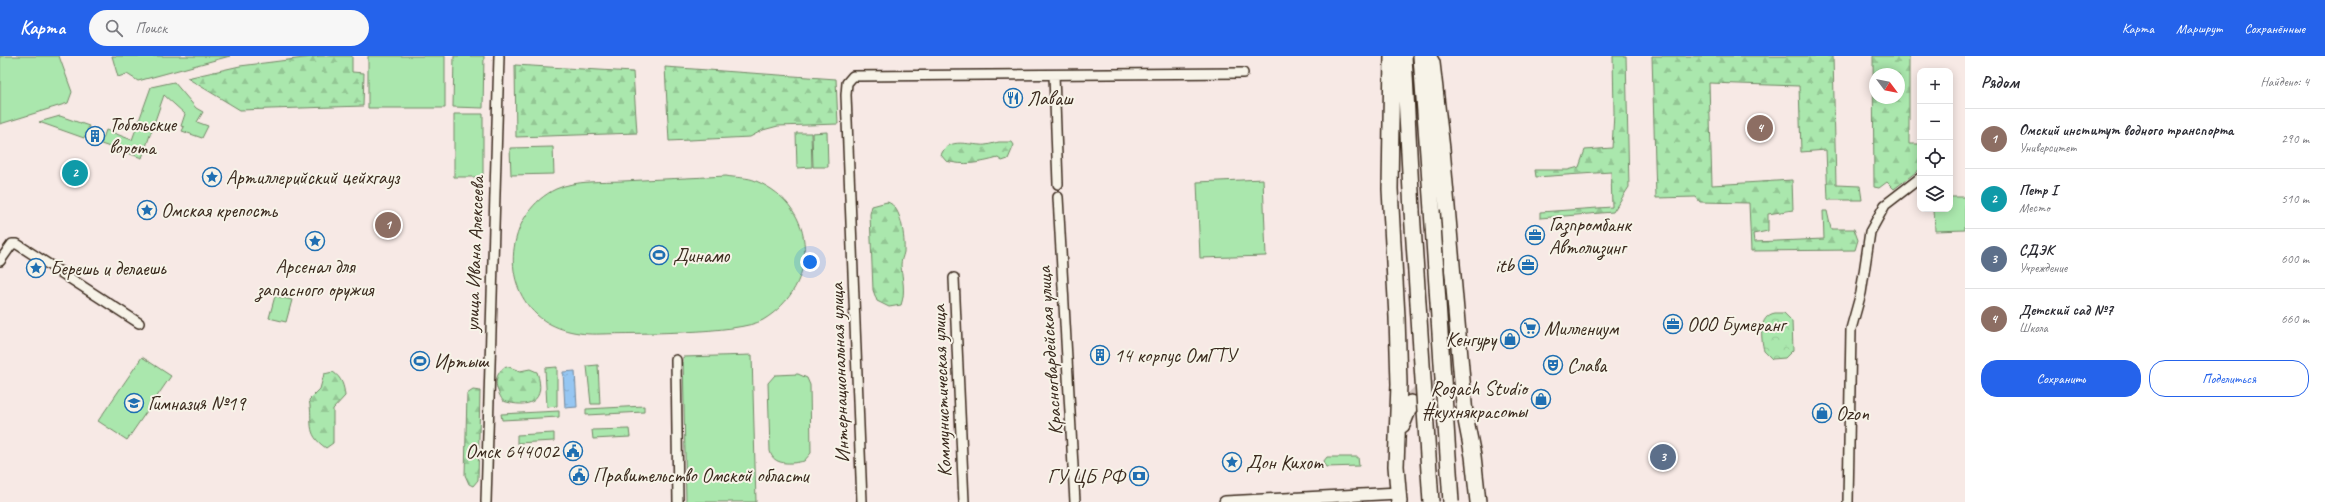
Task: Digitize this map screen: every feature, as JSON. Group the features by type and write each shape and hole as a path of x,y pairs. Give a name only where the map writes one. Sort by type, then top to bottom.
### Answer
{"main road":[{"path":"1392,56 1390,189 1399,369 1396,466 1399,497"},
{"path":"1404,56 1412,211 1431,502"},
{"path":"1421,56 1451,502"},
{"path":"1428,56 1432,63 1442,149 1465,415 1473,456 1478,502"},
{"path":"1453,395 1465,415"},
{"path":"1397,439 1411,403"}],"street":[{"name":"улица Ивана Алексеева","path":"486,502 499,56"},
{"path":"1058,184 1054,75 1243,73"},
{"name":"Интернациональная улица","path":"862,502 846,95 847,83 852,76 1054,75"},
{"path":"1848,502 1851,329 1861,293 1870,232 1885,205 1917,180"},
{"name":"Красногвардейская улица","path":"1058,198 1075,502"},
{"path":"0,261 12,244 17,244 28,249 139,323"},
{"name":"Коммунистическая улица","path":"954,278 964,502"},
{"path":"676,360 678,502"},
{"path":"1225,502 1399,497"}],"green space":[{"path":"0,56 59,56 72,92 68,103 0,124"},
{"path":"112,56 230,56 138,81 127,74 118,77"},
{"path":"320,56 352,56 352,72 364,73 363,106 240,110 187,78 240,66"},
{"path":"368,56 445,56 445,108 368,108"},
{"path":"454,56 484,56 483,108 453,107"},
{"path":"1613,56 1626,56 1629,187 1613,212 1540,218 1540,212 1612,207 1611,172 1536,177 1535,170 1568,170 1579,167 1585,150 1612,148 1614,113"},
{"path":"1652,56 1833,56 1836,185 1860,186 1862,200 1828,200 1826,150 1801,152 1799,86 1709,83 1712,185 1792,180 1793,210 1768,214 1768,231 1753,234 1754,242 1824,239 1823,211 1827,211 1831,229 1854,229 1858,240 1855,250 1751,251 1749,203 1700,202 1696,197 1656,198"},
{"path":"1873,56 1909,56 1909,144 1917,144 1917,171 1894,189 1887,182 1879,188 1874,187 1873,104 1905,104 1905,68 1873,68"},
{"path":"515,65 633,72 637,133 516,137"},
{"path":"665,67 836,79 838,124 778,126 763,130 750,137 669,141"},
{"path":"174,82 196,108 203,112 197,122 208,126 202,138 182,131 184,127 181,126 185,114 164,95 142,158 101,144 106,130 132,140 151,87"},
{"path":"454,114 483,114 483,177 454,177"},
{"path":"60,116 89,126 84,138 39,122"},
{"path":"827,132 828,167 813,167 812,133"},
{"path":"796,133 811,133 812,167 797,168"},
{"path":"999,142 1012,142 1014,145 1008,159 1002,161 998,158 966,164 946,161 941,155 948,146 952,144 963,143 985,145"},
{"path":"553,147 554,174 511,175 510,148"},
{"name":"Динамо","path":"726,176 746,178 756,181 777,193 792,209 801,227 804,248 802,268 795,288 782,305 763,320 751,325 732,328 685,332 584,334 559,328 544,320 537,315 525,300 517,284 513,266 514,247 519,229 528,213 540,199 556,189 572,184 589,182"},
{"path":"1263,179 1266,256 1200,258 1197,182"},
{"path":"1953,197 1965,197 1965,230 1935,231 1934,212 1953,212"},
{"path":"887,202 896,209 899,216 902,224 904,247 901,265 903,290 901,305 889,307 877,301 873,290 870,214 872,206"},
{"path":"275,296 292,300 286,322 269,318"},
{"path":"1775,313 1784,313 1792,321 1793,350 1785,358 1772,359 1764,351 1762,328 1766,318"},
{"path":"752,355 756,502 686,502 683,357"},
{"path":"142,357 171,376 127,440 98,421"},
{"path":"598,365 600,404 591,404 587,366"},
{"path":"506,366 520,371 530,369 537,372 540,390 534,401 521,404 503,401 498,391 496,382 498,374"},
{"path":"557,367 557,406 547,407 545,368"},
{"path":"333,372 342,382 345,396 333,409 333,443 326,448 319,443 312,432 309,400 320,389 324,374"},
{"path":"798,374 807,378 810,385 811,453 804,461 784,463 775,459 770,451 768,383 775,375"},
{"path":"473,390 480,391 478,480 473,486 469,484 465,475 467,394"},
{"path":"644,406 644,412 586,415 586,409"},
{"path":"559,411 559,417 502,420 501,414"},
{"path":"629,429 630,437 593,439 592,430"},
{"path":"554,433 554,441 517,443 517,435"},
{"path":"1327,457 1358,457 1359,466 1326,467 1323,462"}],"water":[{"path":"575,371 577,407 565,408 563,372"}],"tunnel":[{"path":"1411,403 1419,393 1430,388 1441,389 1453,395"}],"place":[{"name":"Лаваш","path":"1013,98"},
{"name":"Детский сад №7","path":"1760,128"},
{"name":"Тобольские ворота","path":"95,136"},
{"name":"Петр I","path":"75,173"},
{"name":"Артиллерийский цейхгауз","path":"212,177"},
{"name":"Омская крепость","path":"147,210"},
{"name":"Омский институт водного транспорта","path":"388,225"},
{"name":"Газпромбанк Автолизинг","path":"1535,235"},
{"name":"Арсенал для запасного оружия","path":"315,241"},
{"name":"Динамо","path":"659,255"},
{"name":"itb","path":"1528,265"},
{"name":"Берешь и делаешь","path":"36,268"},
{"name":"ООО Бумеранг","path":"1673,324"},
{"name":"Миллениум","path":"1530,328"},
{"name":"Кенгуру","path":"1510,339"},
{"name":"14 корпус ОмГТУ","path":"1100,355"},
{"name":"Иртыш","path":"420,361"},
{"name":"Слава","path":"1553,365"},
{"name":"Rogach Studio #кухнякрасоты","path":"1541,399"},
{"name":"Гимназия №19","path":"134,403"},
{"name":"Ozon","path":"1822,413"},
{"name":"Омск 644002","path":"573,451"},
{"name":"СДЭК","path":"1663,457"},
{"name":"Дон Кихот","path":"1232,462"},
{"name":"Правительство Омской области","path":"579,475"},
{"name":"ГУ ЦБ РФ","path":"1139,476"}]}
